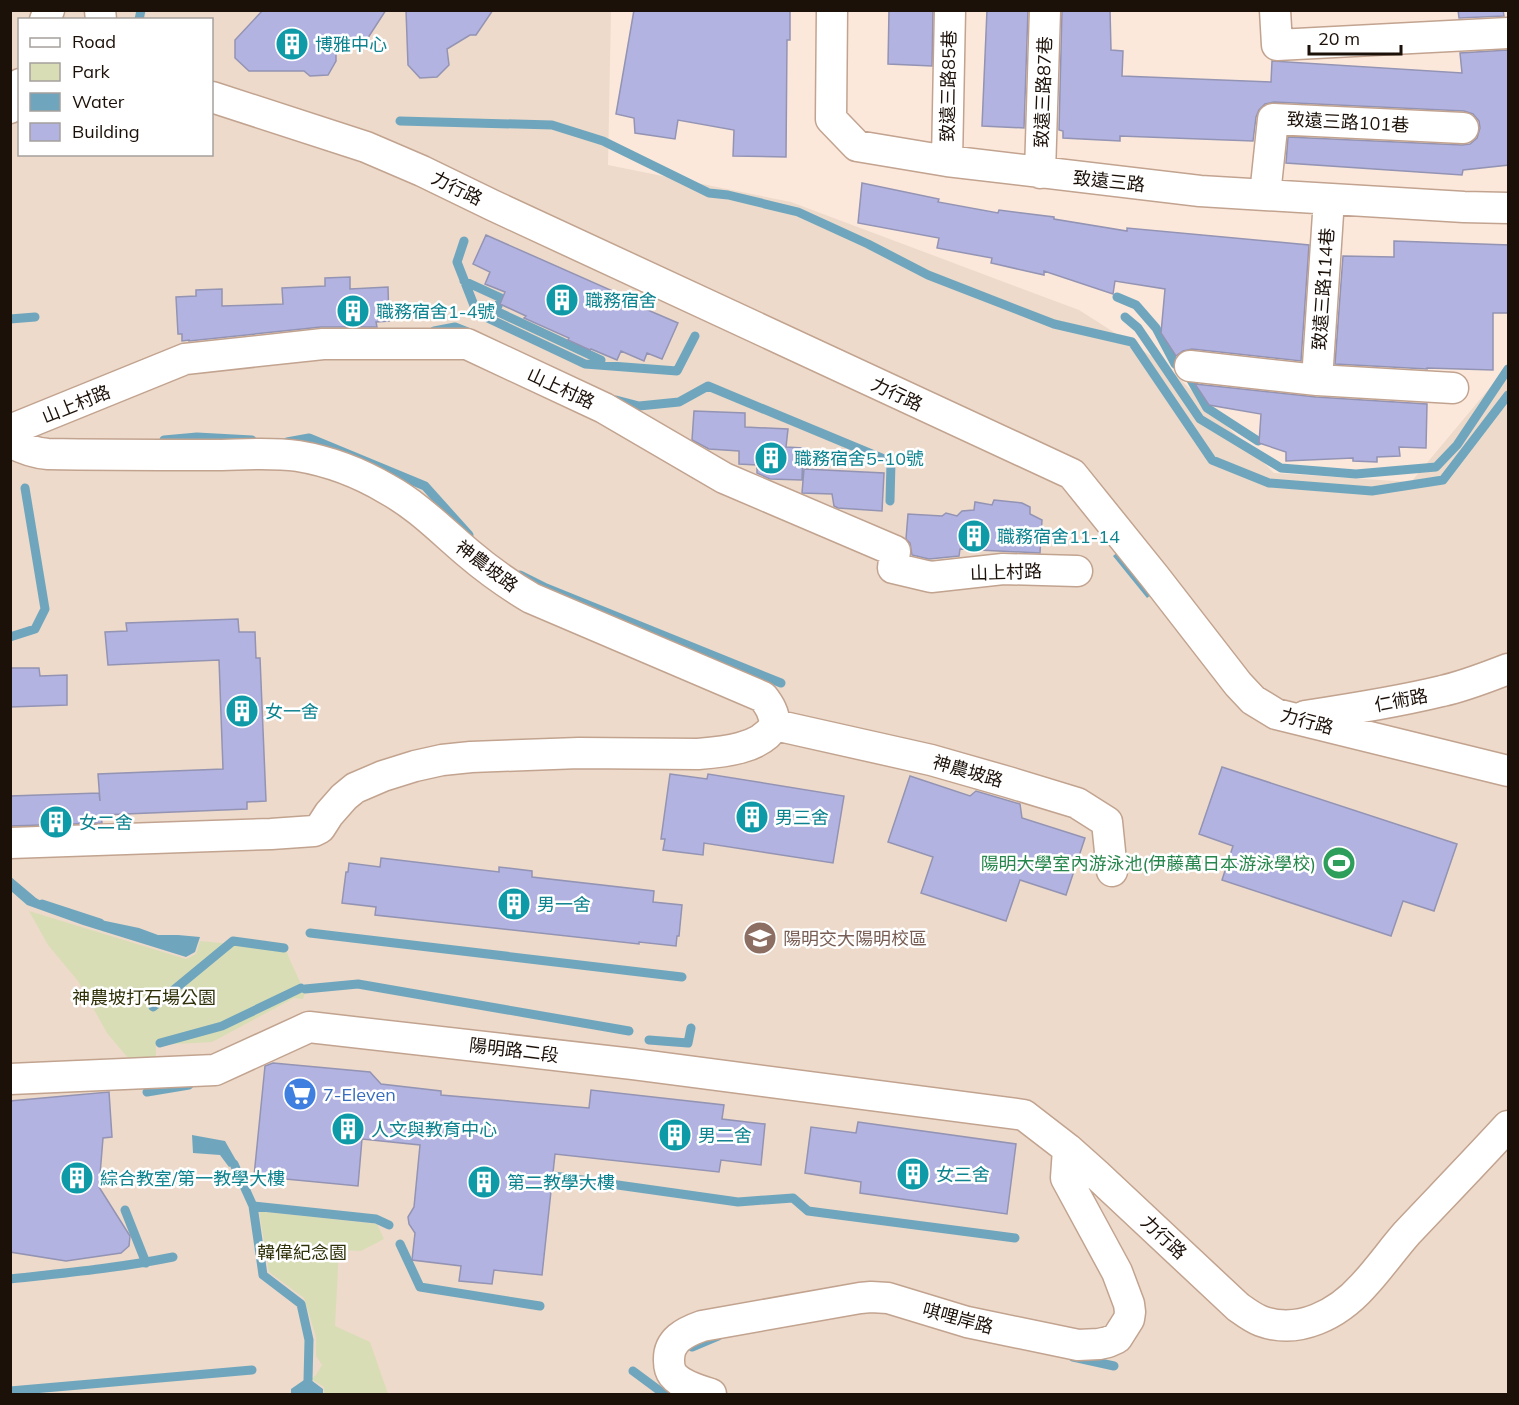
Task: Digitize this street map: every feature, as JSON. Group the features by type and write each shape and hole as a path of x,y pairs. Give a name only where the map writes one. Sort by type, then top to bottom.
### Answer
{"street":[{"name":"致遠三路","path":"832,10 831,119 857,146 947,161 1200,191 1509,208"},
{"name":"致遠三路85巷","path":"947,161 950,10"},
{"name":"致遠三路87巷","path":"1040,173 1045,10"},
{"path":"1275,10 1277,45 1509,33"},
{"path":"10,108 18,89"},
{"name":"力行路","path":"213,97 366,147 422,171 1072,474 1253,700 1276,714 1290,718 1509,771"},
{"name":"致遠三路101巷","path":"1265,195 1274,119 1463,128"},
{"name":"致遠三路114巷","path":"1317,380 1329,199"},
{"name":"山上村路","path":"10,430 185,359 323,344 467,344 604,408 724,478 895,551 893,568 931,577 1003,569 1077,571"},
{"path":"1190,366 1317,380 1453,388"},
{"name":"神農坡路","path":"10,442 38,453 297,456 332,465 369,479 417,508 470,555 524,594 763,697 770,705 775,725 931,760 1077,803 1107,822 1112,871"},
{"name":"仁術路","path":"1290,718 1366,707 1443,691 1509,669"},
{"path":"10,843 314,831 320,828 344,797 367,782 415,766 471,757 579,753 698,754 751,743 765,737 775,725"},
{"name":"陽明路二段","path":"10,1079 215,1070 309,1027 633,1064 1024,1115"},
{"name":"力行路","path":"1024,1115 1068,1149 1238,1307 1262,1322 1297,1326 1325,1316 1345,1303 1362,1287 1405,1236 1509,1126"},
{"name":"唭哩岸路","path":"711,1395 678,1380 672,1374 669,1365 669,1351 676,1339 683,1334 711,1324 860,1298 888,1298 967,1322 1078,1345 1099,1344 1117,1338 1129,1319 1129,1304 1117,1272 1066,1178 1068,1149"}],"shaded area":[{"name":"陽明交大陽明校區","path":"10,11 611,11 608,165 791,202 1079,310 1167,366 1274,473 1411,482 1508,366 1508,1394 11,1394"}],"green space":[{"name":"神農坡打石場公園","path":"29,911 186,959 196,954 200,941 286,949 305,993 303,999 294,998 212,1042 156,1045 156,1059 133,1064 107,1033 78,981 48,945"},
{"name":"韓偉紀念園","path":"259,1211 377,1224 384,1239 361,1251 339,1250 335,1326 370,1342 388,1394 324,1394 324,1387 311,1379 322,1365 316,1356 316,1337 304,1298 269,1272"}],"water":[{"path":"1136,538 1169,581 1147,598 1113,556"},
{"path":"11,877 36,898 65,915 139,928 158,935 200,937 195,952 186,957 27,905 11,891"},
{"path":"192,1135 225,1141 237,1162 229,1167 220,1155 193,1153"},
{"path":"304,1380 311,1380 323,1389 323,1394 291,1394 291,1389"}],"building":[{"name":"博雅中心","path":"263,10 386,10 364,44 336,45 336,61 328,75 310,76 304,71 249,71 235,58 235,40"},
{"path":"406,10 493,10 476,35 470,35 447,49 449,65 437,77 420,78 408,65"},
{"path":"634,10 790,10 790,40 787,40 786,157 733,156 734,130 678,120 675,139 635,133 634,118 616,114"},
{"path":"889,10 933,10 932,66 888,64"},
{"path":"987,10 1028,10 1024,128 982,126"},
{"path":"1062,10 1110,10 1111,50 1123,51 1122,76 1271,82 1272,61 1462,73 1460,53 1508,50 1509,165 1463,170 1462,175 1286,163 1288,137 1470,144 1477,138 1480,128 1479,121 1473,114 1464,111 1274,102 1265,104 1259,110 1253,141 1120,136 1120,141 1063,138 1063,131 1059,130"},
{"path":"1458,10 1503,10 1504,16 1459,18"},
{"path":"862,183 939,199 938,202 998,213 999,210 1054,217 1054,219 1127,231 1127,228 1309,245 1301,361 1192,349 1176,356 1161,333 1165,289 1115,281 1113,294 1044,271 1044,275 991,263 992,258 937,248 939,238 858,223"},
{"name":"職務宿舍","path":"486,235 624,296 622,299 678,323 662,359 647,353 644,361 621,351 617,360 568,340 569,338 524,318 526,316 500,304 505,292 485,284 490,272 473,264"},
{"path":"1394,241 1509,245 1509,313 1493,313 1493,370 1335,364 1343,256 1394,257"},
{"name":"職務宿舍1-4號","path":"350,277 350,289 388,287 389,321 376,322 377,327 321,327 189,341 182,341 182,334 178,334 176,297 196,296 196,290 222,289 222,306 283,304 282,288 325,286 325,278"},
{"path":"1195,384 1316,397 1427,404 1426,448 1399,447 1400,456 1377,457 1377,462 1353,461 1353,458 1286,461 1286,452 1259,443 1261,414 1209,405"},
{"path":"694,411 745,413 745,427 788,429 786,447 803,448 802,480 770,479 757,473 757,465 739,464 739,451 709,449 692,440"},
{"path":"804,469 884,473 882,511 838,508 834,506 832,494 802,493"},
{"name":"職務宿舍11-14","path":"994,500 1022,503 1030,507 1030,514 1042,520 1040,553 960,549 959,556 929,559 912,555 910,543 906,539 908,514 942,516 946,513 957,516 962,511 974,510 975,502 992,505"},
{"name":"女一舍","path":"238,619 239,632 255,632 256,658 260,658 266,801 247,802 247,809 101,815 102,823 10,826 10,796 99,793 100,801 98,774 223,769 219,660 108,665 105,632 127,631 126,623"},
{"path":"10,668 39,668 40,676 67,675 67,705 10,707"},
{"name":"陽明大學室內游泳池(伊藤萬日本游泳學校)","path":"1222,767 1457,844 1434,911 1403,901 1391,936 1222,880 1233,846 1199,834"},
{"name":"男三舍","path":"670,774 707,779 708,774 844,796 833,863 704,843 703,855 663,850 665,839 661,839"},
{"path":"910,776 970,796 976,791 1020,804 1022,818 1085,838 1066,895 1020,880 1006,921 921,893 933,857 888,842"},
{"name":"男一舍","path":"381,858 499,872 499,867 532,871 532,877 654,891 653,902 682,905 679,936 677,936 676,946 639,942 639,944 375,915 376,907 342,903 349,863 380,867"},
{"path":"273,1063 370,1072 381,1084 441,1091 441,1095 589,1108 591,1090 724,1105 722,1119 765,1124 761,1165 721,1160 719,1172 555,1154 542,1275 494,1270 492,1284 459,1281 461,1266 412,1260 415,1233 409,1224 408,1217 414,1207 420,1145 362,1139 358,1186 254,1176 265,1066"},
{"name":"綜合教室/第一教學大樓","path":"109,1092 112,1137 103,1138 99,1187 130,1236 129,1246 121,1253 66,1261 10,1252 10,1101"},
{"name":"女三舍","path":"858,1122 1016,1144 1007,1214 860,1193 861,1182 805,1173 811,1127 856,1133"}],"waterway":[{"path":"139,18 141,10"},
{"path":"400,121 552,125 603,141 709,193 728,195 798,212 928,275 1054,324 1132,342 1212,460 1269,483 1372,491 1443,480 1508,395"},
{"path":"464,241 457,262 477,313 585,364 677,371 695,336"},
{"path":"464,281 501,298 496,311 601,360"},
{"path":"1117,297 1136,305 1156,328 1175,364 1187,373 1207,408 1258,441"},
{"path":"10,319 35,317"},
{"path":"1125,317 1138,328 1200,419 1281,468 1356,474 1436,467 1457,445 1508,369"},
{"path":"434,331 455,327 470,333"},
{"path":"616,400 639,406 679,402 708,386 891,462 890,501"},
{"path":"164,440 197,437 252,440"},
{"path":"287,442 309,438 425,486 469,535"},
{"path":"10,637 35,629 45,609 25,488"},
{"path":"520,575 546,588 781,683"},
{"path":"42,904 100,923"},
{"path":"310,933 682,977"},
{"path":"153,1007 233,941 284,948"},
{"path":"305,989 358,984 629,1031"},
{"path":"160,1043 222,1026 301,988"},
{"path":"649,1040 688,1043 691,1028"},
{"path":"147,1092 189,1085"},
{"path":"234,1164 253,1206 263,1275 301,1304 309,1340 308,1380"},
{"path":"554,1176 738,1202 793,1198 808,1211 1015,1238"},
{"path":"253,1206 376,1219 389,1225"},
{"path":"125,1210 146,1263"},
{"path":"400,1244 420,1287 540,1306"},
{"path":"10,1279 173,1257"},
{"path":"692,1347 718,1336"},
{"path":"1073,1357 1114,1366"},
{"path":"10,1391 252,1370"},
{"path":"633,1371 664,1394"}],"place":[{"name":"博雅中心","path":"292,44"},
{"name":"職務宿舍","path":"562,300"},
{"name":"職務宿舍1-4號","path":"353,311"},
{"name":"職務宿舍5-10號","path":"771,458"},
{"name":"職務宿舍11-14","path":"974,536"},
{"name":"女一舍","path":"242,711"},
{"name":"男三舍","path":"752,817"},
{"name":"女二舍","path":"56,822"},
{"name":"陽明大學室內游泳池(伊藤萬日本游泳學校)","path":"1339,863"},
{"name":"男一舍","path":"514,904"},
{"name":"陽明交大陽明校區","path":"760,938"},
{"name":"7-Eleven","path":"300,1094"},
{"name":"人文與教育中心","path":"348,1129"},
{"name":"男二舍","path":"675,1135"},
{"name":"女三舍","path":"913,1174"},
{"name":"綜合教室/第一教學大樓","path":"77,1178"},
{"name":"第二教學大樓","path":"484,1182"}]}
